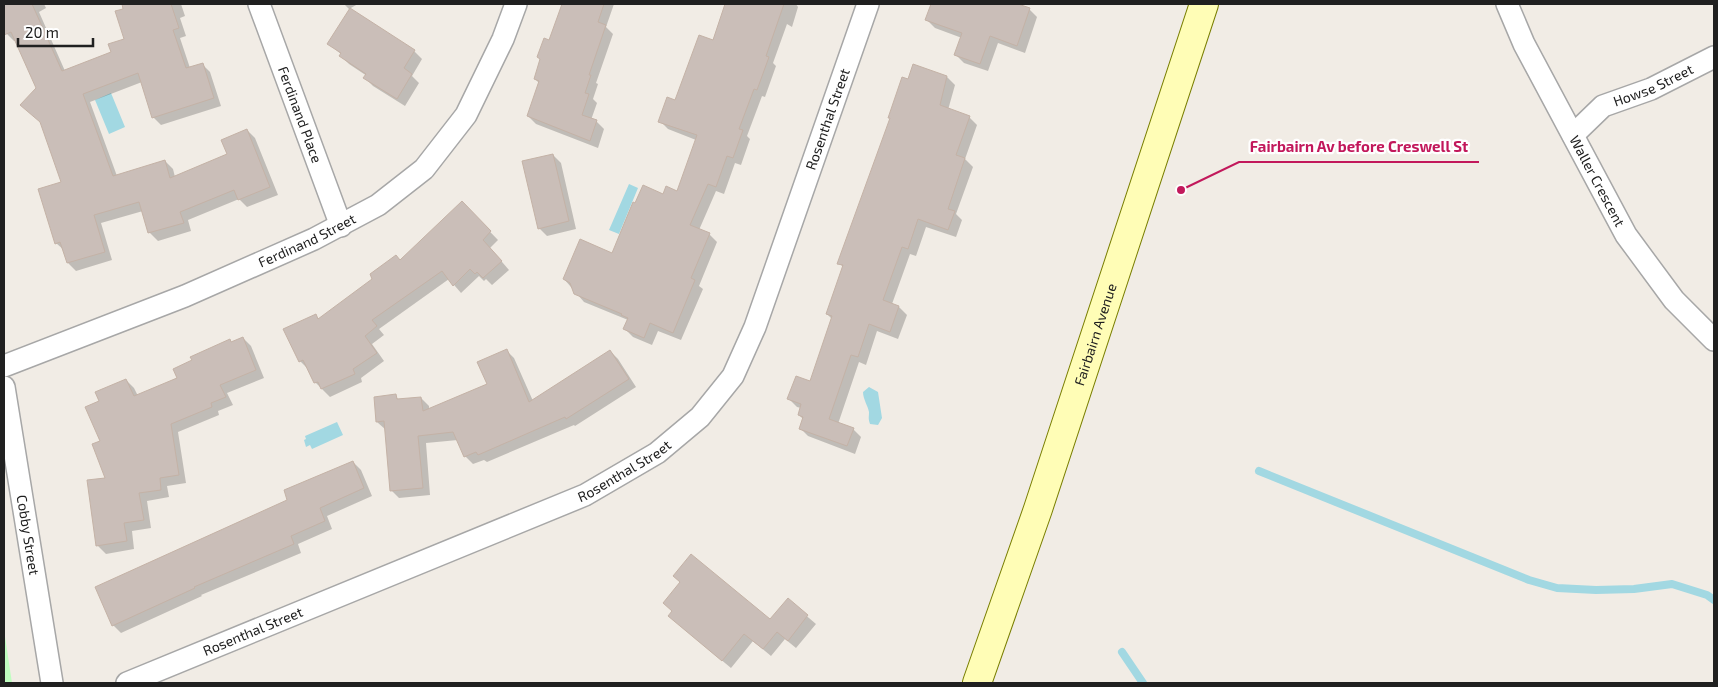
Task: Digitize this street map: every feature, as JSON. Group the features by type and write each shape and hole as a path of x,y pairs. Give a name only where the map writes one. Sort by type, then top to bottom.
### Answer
{"main road":[{"name":"Fairbairn Avenue","path":"980,677 1018,569 1204,4"}],"street":[{"name":"Ferdinand Place","path":"259,4 341,226"},
{"name":"Ferdinand Street","path":"4,366 185,296 341,226 378,205 424,169 466,115 503,39 516,4"},
{"name":"Rosenthal Street","path":"127,683 585,495 657,453 700,417 733,376 755,327 868,4"},
{"name":"Waller Crescent","path":"1507,4 1524,44 1626,235 1674,300 1714,340"},
{"name":"Howse Street","path":"1573,136 1603,106 1651,90 1714,57"},
{"name":"Cobby Street","path":"4,387 52,683"}],"green space":[{"path":"4,630 12,683 4,683"}],"water":[{"path":"111,93 125,127 109,134 95,100"},
{"path":"629,184 638,188 619,234 609,230"},
{"path":"869,387 878,392 882,418 878,425 870,424 869,420 869,412 863,392"},
{"path":"337,422 343,435 312,449 310,445 306,447 305,436"}],"building":[{"path":"4,4 32,4 62,71 111,52 108,44 124,39 115,11 123,9 122,4 171,4 179,28 173,30 186,68 203,63 214,98 152,118 138,73 83,94 113,176 165,160 170,178 227,154 221,140 247,129 270,187 238,200 234,190 180,212 184,223 148,233 139,202 94,215 105,252 67,263 60,242 55,244 38,189 61,182 40,122 20,105 36,88 11,32 4,35"},
{"path":"562,4 604,4 598,22 606,25 589,75 591,75 585,93 589,94 582,115 597,120 590,141 527,116 539,81 534,79 540,59 537,57 544,38 549,40"},
{"path":"725,4 784,4 766,56 769,57 757,90 754,89 739,129 743,130 733,158 727,156 716,187 708,184 690,225 710,233 691,278 695,280 673,333 650,323 644,338 623,329 628,318 574,294 570,283 563,279 580,239 612,253 633,202 635,203 643,185 663,194 666,186 677,191 697,135 658,122 667,97 675,100 699,35 713,40"},
{"path":"931,4 1018,4 1030,8 1017,46 990,36 980,64 954,55 962,33 925,20"},
{"path":"350,8 415,50 404,68 412,74 397,99 363,78 366,74 339,56 341,53 327,44"},
{"path":"913,64 947,76 940,105 970,116 956,155 965,158 948,209 955,211 948,230 918,219 908,249 902,247 883,300 899,306 890,332 869,324 858,357 851,355 829,419 854,428 847,446 799,429 803,417 798,415 801,404 787,399 796,376 810,381 832,316 826,314 843,265 837,264 890,118 888,118 902,77 908,79"},
{"path":"553,154 569,221 538,229 522,161"},
{"path":"462,201 491,231 483,240 502,261 483,278 477,272 475,274 470,269 453,286 442,271 372,320 377,326 365,336 377,353 353,369 355,374 321,389 318,382 314,383 303,360 299,362 283,329 316,314 318,319 372,279 370,274 396,255 400,260"},
{"path":"243,337 256,370 220,385 226,397 211,403 212,407 171,424 179,475 160,478 161,490 139,493 144,520 124,523 127,541 96,546 87,480 105,478 92,444 100,441 85,407 99,401 95,392 126,379 134,396 177,378 173,369 192,360 190,357 230,339 231,342"},
{"path":"507,349 529,402 610,350 629,379 566,419 565,417 478,455 476,452 464,457 453,432 418,436 423,488 390,491 384,421 376,422 374,397 396,394 397,399 421,397 423,411 487,384 477,362"},
{"path":"353,461 364,488 320,508 325,521 291,536 294,544 194,587 112,626 95,587 287,500 284,490"},
{"path":"691,554 770,619 788,598 808,615 788,641 777,632 763,649 744,634 722,661 668,616 672,611 663,603 680,582 673,576"}],"waterway":[{"path":"1259,471 1529,580 1557,588 1634,589 1672,584 1707,595 1714,600"},
{"path":"1122,652 1143,683"}],"place":[{"name":"Fairbairn Av before Creswell St","path":"1181,190"}]}
